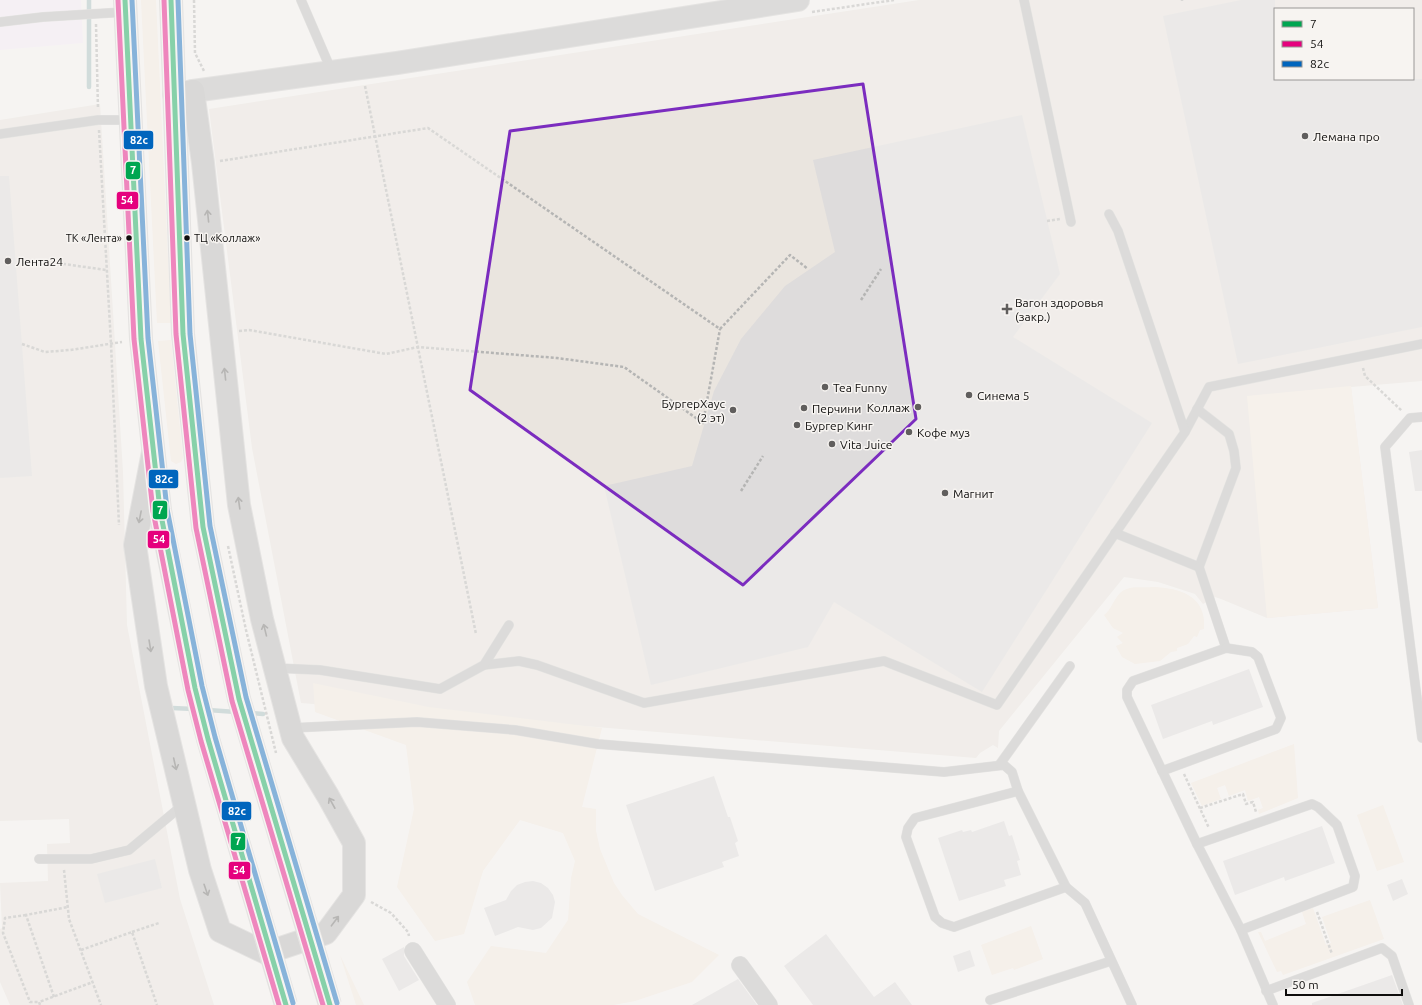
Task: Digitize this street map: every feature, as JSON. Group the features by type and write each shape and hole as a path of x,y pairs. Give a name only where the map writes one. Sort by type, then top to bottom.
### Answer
{"main road":[{"path":"153,452 135,545 156,686 200,870 220,931 266,953 326,933 354,895 354,843 293,738 262,619 239,505 203,163 184,92 171,0"},
{"path":"125,6 129,120 140,333 153,452 165,538 195,688 208,739 286,1005"},
{"path":"184,92 183,334 203,527 239,699 330,1005"}],"street":[{"path":"184,92 362,68 723,6 798,0"},
{"path":"413,951 447,1005"},
{"path":"740,965 769,1005"}],"lane":[{"path":"301,0 332,72"},
{"path":"1024,0 1071,222"},
{"path":"0,22 90,14 125,6"},
{"path":"0,134 98,120 129,120"},
{"path":"1109,214 1118,231 1185,432"},
{"path":"274,668 320,670 440,689 484,666 519,661 537,665 644,703 884,661 997,705 1185,432 1209,387 1422,344"},
{"path":"1197,409 1229,434 1234,451 1236,468 1199,567 1226,648"},
{"path":"1422,417 1410,418 1386,447 1422,738"},
{"path":"1116,533 1199,567"},
{"path":"484,666 509,625"},
{"path":"1162,771 1276,729 1281,718 1258,657 1252,652 1226,648 1133,682 1127,690 1127,697 1162,771 1197,844 1241,930 1273,1005"},
{"path":"1000,764 1070,666"},
{"path":"290,728 417,722 515,730 598,744 944,772 1000,764 1004,765 1012,772 1018,791 1066,887 1085,903 1132,1005"},
{"path":"1018,791 915,818 912,822 906,837 935,917 942,923 954,927 1066,887"},
{"path":"39,859 90,859 129,850 184,804"},
{"path":"1197,844 1312,804 1318,807 1337,825 1355,876 1352,887 1241,930"},
{"path":"1266,991 1382,948 1392,956 1409,1005"},
{"path":"990,1000 1111,960"}],"path":[{"path":"90,14 98,120 111,344 119,530"},
{"path":"362,68 476,634"},
{"path":"203,163 428,128 720,329"},
{"path":"249,330 386,354 418,347 557,358 624,367 703,423 720,329 790,255 808,269"},
{"path":"38,265 64,264 106,270"},
{"path":"861,300 881,269"},
{"path":"22,344 45,352 111,344"},
{"path":"1360,357 1365,376 1410,418"},
{"path":"741,491 763,456"},
{"path":"228,546 246,630 278,761"},
{"path":"1180,764 1213,838"},
{"path":"1200,808 1243,794 1246,804 1253,802 1260,822"},
{"path":"63,859 69,919 101,1005"},
{"path":"366,899 391,913 408,932 413,951"},
{"path":"1313,902 1336,965"},
{"path":"68,907 5,918 3,933 30,1002 39,1003 93,982"},
{"path":"26,915 54,996"},
{"path":"81,950 158,923"},
{"path":"132,932 157,1005"}],"highlighted area":[{"path":"863,84 916,419 743,585 470,390 510,131"}],"shaded area":[{"path":"0,0 81,0 83,43 0,50"},
{"path":"141,0 156,0 171,323 157,323"},
{"path":"919,0 1422,0 1422,381 1351,387 1378,608 1267,618 1215,597 1203,604 1195,594 1158,582 1124,577 999,731 998,748 993,745 980,753 976,758 301,703 252,448 209,109"},
{"path":"100,104 123,472 127,625 180,899 214,1005 10,1005 0,982 0,929 2,928 0,883 48,881 47,844 70,843 69,819 0,821 0,120"},
{"path":"171,340 183,458 181,462 176,464 171,461 158,341"},
{"path":"1351,386 1378,608 1267,618 1247,396"},
{"path":"1153,587 1173,589 1190,596 1196,601 1201,609 1204,618 1204,629 1200,630 1197,637 1194,636 1188,644 1177,648 1177,651 1171,652 1160,661 1135,664 1122,657 1116,646 1123,643 1117,637 1123,633 1113,628 1104,615 1123,591 1130,588"},
{"path":"313,683 429,707 602,728 582,807 596,809 596,831 600,849 614,883 638,914 719,955 692,982 635,1001 613,1005 475,1005 467,982 491,946 546,953 568,920 571,878 575,861 563,833 520,820 483,871 464,934 435,941 397,887 414,809 406,745 315,712"},
{"path":"1294,744 1298,798 1259,814 1258,810 1263,808 1259,797 1248,801 1245,790 1229,796 1225,785 1217,788 1221,799 1202,806 1191,783"},
{"path":"1383,805 1404,862 1377,871 1357,815"},
{"path":"1370,900 1384,939 1283,975 1281,971 1277,972 1258,932 1261,932 1265,941 1306,924 1302,912 1313,908 1326,945 1331,943 1322,917"},
{"path":"1031,926 1043,959 1014,970 1013,968 992,975 981,945"},
{"path":"340,955 364,1005 356,1005"}],"building":[{"name":"Лемана про","path":"1241,0 1275,0 1274,80 1422,79 1422,327 1238,364 1163,16"},
{"name":"Коллаж","path":"1022,115 1060,274 1013,337 1152,423 982,692 834,602 808,647 651,685 604,486 692,466 714,391 741,339 785,286 835,252 813,160"},
{"name":"Лента24","path":"0,176 9,176 32,476 0,478"},
{"path":"1422,450 1422,491 1415,491 1409,452"},
{"path":"1249,669 1263,707 1213,725 1212,721 1163,739 1151,705"},
{"path":"714,776 738,841 735,843 739,856 722,862 724,867 655,891 626,805"},
{"path":"1004,821 1009,836 1012,835 1020,860 1017,861 1021,875 1004,880 1006,886 959,901 938,838 962,830 963,832 971,830 972,832"},
{"path":"1322,826 1335,863 1285,881 1284,877 1235,895 1223,861"},
{"path":"155,859 162,888 105,903 97,874"},
{"path":"1402,879 1408,894 1393,901 1387,885"},
{"path":"533,881 541,883 548,888 553,895 555,902 552,918 541,928 533,930 518,927 495,936 484,908 506,900 511,891 517,885"},
{"path":"826,934 874,997 895,982 912,1005 813,1005 784,966"},
{"path":"404,947 404,956 419,980 399,991 382,959"},
{"path":"970,950 975,966 958,972 953,956"},
{"path":"1392,975 1403,1005 1312,1005 1312,1003"},
{"path":"738,979 757,1005 692,1005"}],"waterway":[{"path":"89,0 89,87"},
{"path":"172,708 194,709"},
{"path":"208,710 236,712"},
{"path":"250,713 263,714"}],"transit line":[{"name":"54","path":"118,0 134,339 153,511 188,690 201,741 279,1005"},
{"name":"7","path":"125,0 141,339 160,510 195,688 208,739 286,1005"},
{"name":"82с","path":"132,0 148,338 167,509 202,686 215,737 293,1003"},
{"name":"54","path":"164,0 176,334 196,528 232,701 323,1005"},
{"name":"7","path":"171,0 183,334 203,527 239,699 330,1005"},
{"name":"82с","path":"178,0 190,334 210,526 246,697 337,1003"}],"place":[{"name":"Лемана про","path":"1305,136"},
{"name":"ТК «Лента»","path":"129,238"},
{"name":"ТЦ «Коллаж»","path":"187,238"},
{"name":"Лента24","path":"8,261"},
{"name":"Вагон здоровья (закр.)","path":"1007,309"},
{"name":"Tea Funny","path":"825,387"},
{"name":"Синема 5","path":"969,395"},
{"name":"Коллаж","path":"918,407"},
{"name":"Перчини","path":"804,408"},
{"name":"БургерХаус (2 эт)","path":"733,410"},
{"name":"Бургер Кинг","path":"797,425"},
{"name":"Кофе муз","path":"909,432"},
{"name":"Vita Juice","path":"832,444"},
{"name":"Магнит","path":"945,493"}]}
